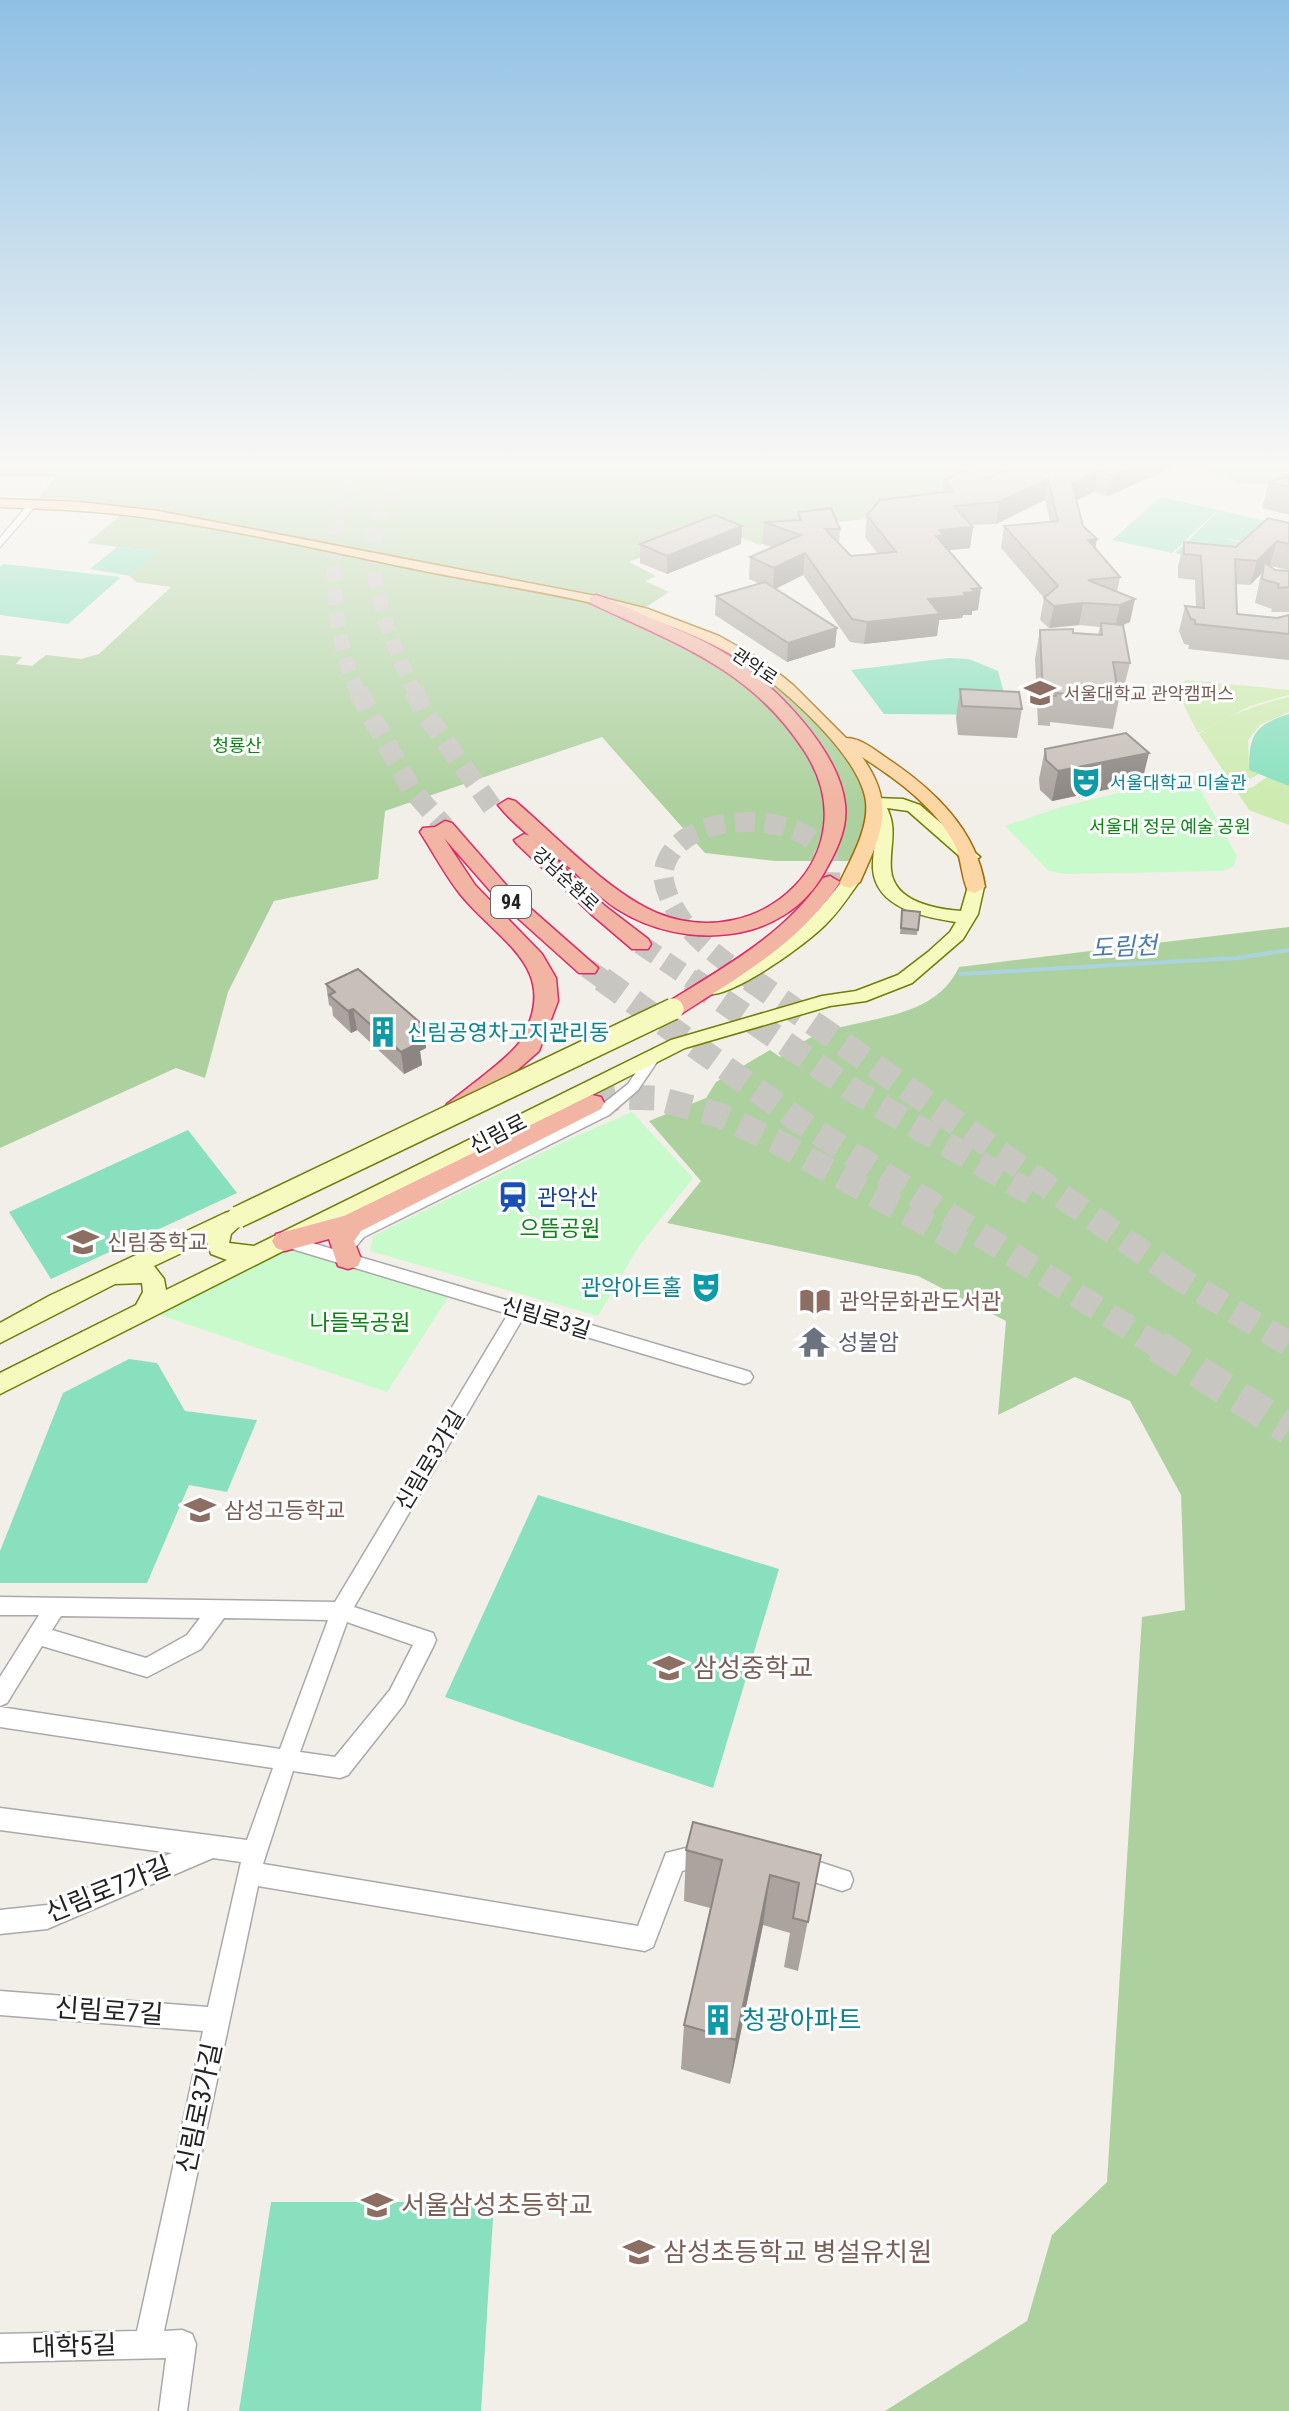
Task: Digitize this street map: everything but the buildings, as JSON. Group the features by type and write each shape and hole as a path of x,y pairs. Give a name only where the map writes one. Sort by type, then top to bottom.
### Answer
{"highway":[{"name":"강남순환로","path":"596,600 708,651 766,697 800,733 824,769 838,811 818,868 801,894 767,920 739,929 713,931 678,927 644,917 623,904 502,808 557,873 640,944"},
{"name":"94","path":"447,1117 531,1046 547,1001 545,978 534,959 467,889 438,829 507,898 587,968"},
{"path":"673,1009 776,941 840,882"},
{"path":"285,1241 352,1224 592,1103"},
{"path":"348,1259 341,1241 352,1224"}],"main road":[{"name":"관악로","path":"480,578 641,611 733,650 774,676 836,736 863,770 876,803"},
{"name":"관악로","path":"836,736 869,753 947,818 971,857 975,887"},
{"path":"876,803 905,804 914,808 971,857"},
{"path":"840,882 866,842 876,803"},
{"path":"876,803 888,825 882,870 891,891 919,908 944,916 967,917"},
{"name":"신림로","path":"0,1384 678,1044 890,986 935,956 957,935 967,917 975,887"},
{"name":"신림로","path":"0,1334 84,1289 673,1009"},
{"path":"238,1217 221,1231 219,1248 236,1255 256,1253"},
{"path":"84,1289 103,1286 135,1273 149,1273 156,1285 156,1293 145,1310"}],"street":[{"path":"348,1259 346,1247 358,1233 604,1111 633,1087 654,1056"},
{"name":"신림로3길","path":"285,1241 744,1377"},
{"name":"신림로3가길","path":"148,2343 252,1862 286,1761 341,1611 519,1310"},
{"path":"0,1606 341,1611 426,1640 397,1697 340,1768 0,1717"},
{"path":"0,1696 7,1670 38,1635 55,1607"},
{"path":"38,1635 147,1668 194,1642 219,1609"},
{"path":"0,1819 214,1846 252,1862 645,1939 674,1861 725,1850"},
{"name":"신림로7가길","path":"0,1922 47,1917 214,1846"},
{"path":"782,1861 842,1880"},
{"name":"신림로7길","path":"0,2003 219,2020"},
{"name":"대학5길","path":"0,2348 182,2344 173,2411"}],"green space":[{"path":"0,578 120,578 68,624 0,615"},
{"name":"청룡산","path":"132,578 653,578 645,581 669,592 642,610 733,650 836,736 871,788 860,861 775,861 705,853 602,737 385,811 378,879 274,901 228,992 205,1078 176,1068 0,1148 0,655 22,657 16,664 32,666 46,655 81,659 99,654 171,587 136,582"},
{"path":"949,658 969,659 998,671 1010,715 884,714 851,670"},
{"path":"1186,680 1289,690 1289,695 1250,706 1198,733 1185,708 1179,687"},
{"path":"1289,697 1289,712 1260,725 1248,740 1249,770 1259,774 1234,787 1199,734 1242,711"},
{"path":"1289,714 1289,786 1249,770 1250,748 1256,733 1268,722"},
{"name":"서울대 정문 예술 공원","path":"1192,775 1237,856 1234,866 1223,871 1065,874 1049,871 1005,826 1061,807"},
{"path":"1267,777 1289,786 1289,825 1249,810 1237,792 1253,787"},
{"path":"1289,927 1289,2411 885,2411 1027,2321 1052,2235 1107,2182 1142,1617 1185,1610 1181,1495 1130,1401 1075,1377 998,1415 1006,1321 918,1276 667,1223 701,1181 649,1121 706,1098 716,1082 770,1050 780,1057 808,1039 831,1030 914,1008 947,985 959,967"},
{"name":"으뜸공원","path":"632,1112 693,1178 639,1246 598,1316 370,1251 373,1236 574,1137"},
{"path":"188,1130 237,1193 51,1279 9,1212"},
{"name":"나들목공원","path":"285,1241 453,1290 387,1392 145,1310"},
{"path":"129,1359 157,1363 185,1411 257,1420 227,1492 189,1485 147,1583 0,1583 0,1551 63,1393"},
{"path":"538,1495 779,1569 713,1788 445,1697"},
{"path":"271,2202 494,2202 481,2411 239,2411"}],"waterway":[{"name":"도림천","path":"961,974 1237,958 1289,950"}],"tunnel":[{"path":"334,578 343,648 359,692"},
{"path":"375,578 385,621 415,693"},
{"path":"414,691 424,712 495,811"},
{"path":"359,692 411,789 445,827"},
{"path":"753,981 710,949 675,909 663,876 671,852 690,836 716,826 745,822 774,824 800,832 820,846 830,864 830,882"},
{"path":"640,944 694,981"},
{"path":"587,968 605,981"},
{"path":"602,979 802,1123 1161,1348"},
{"path":"691,979 856,1092 1031,1193"},
{"path":"750,979 1180,1279"},
{"path":"592,1103 623,1097 655,1098 719,1115 781,1144 965,1245"},
{"path":"1169,1272 1180,1279"},
{"path":"1180,1279 1289,1344"},
{"path":"1157,1346 1289,1429"}],"place":[{"name":"서울대학교 관악캠퍼스","path":"1040,693"},
{"name":"서울대학교 미술관","path":"1086,782"},
{"name":"신림공영차고지관리동","path":"383,1032"},
{"name":"관악산","path":"513,1197"},
{"name":"신림중학교","path":"83,1242"},
{"name":"관악아트홀","path":"706,1287"},
{"name":"관악문화관도서관","path":"815,1301"},
{"name":"성불암","path":"814,1342"},
{"name":"삼성고등학교","path":"200,1510"},
{"name":"삼성중학교","path":"669,1668"},
{"name":"청광아파트","path":"718,2020"},
{"name":"서울삼성초등학교","path":"377,2205"},
{"name":"삼성초등학교 병설유치원","path":"639,2252"}]}
